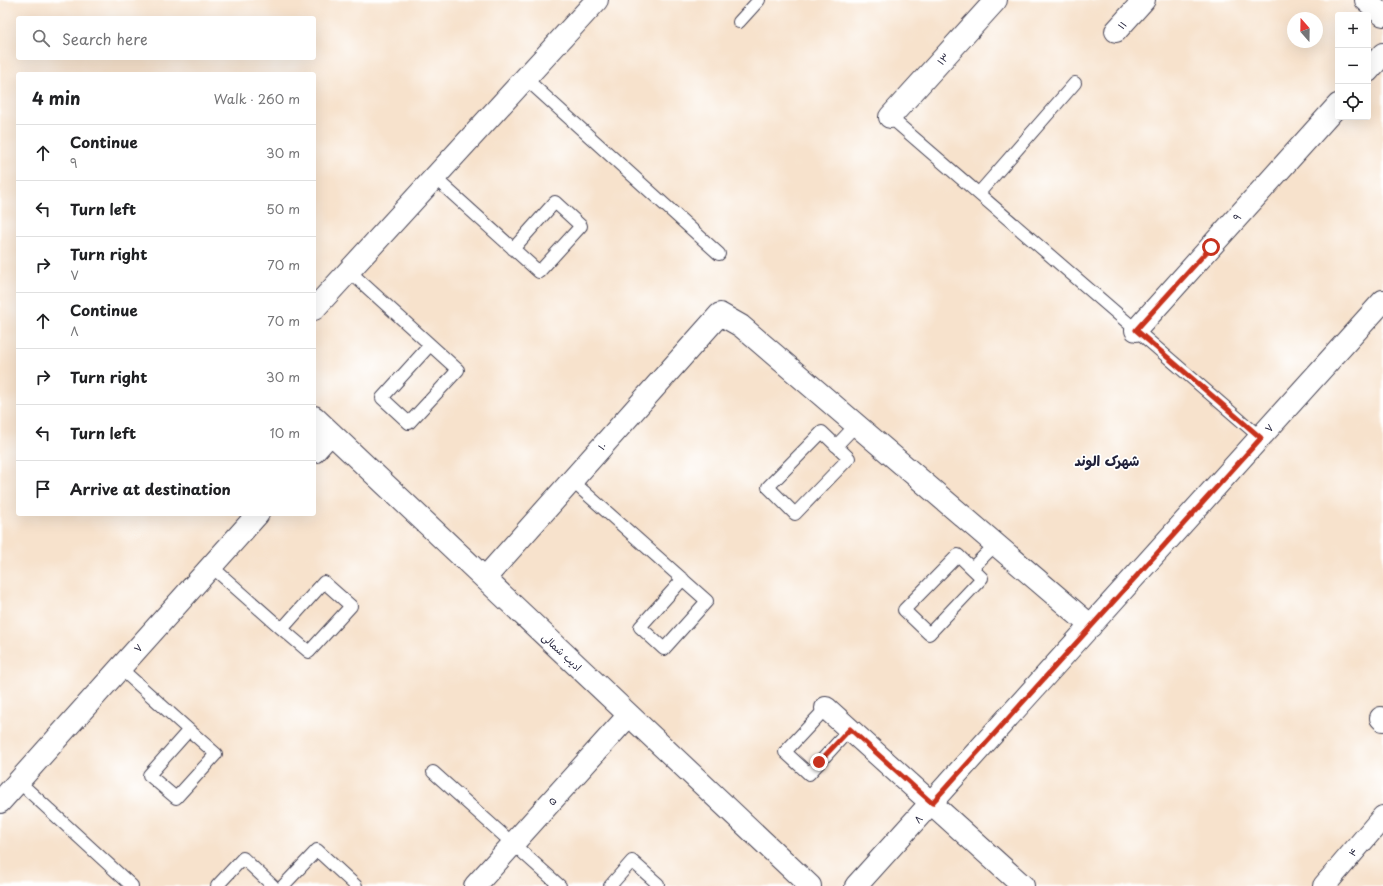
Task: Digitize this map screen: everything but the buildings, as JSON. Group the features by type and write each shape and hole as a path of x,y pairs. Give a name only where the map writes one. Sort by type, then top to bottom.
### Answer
{"street":[{"path":"316,307 597,0"},
{"name":"۱۳","path":"890,117 996,0"},
{"name":"۱۱","path":"1116,31 1144,0"},
{"path":"1366,0 1383,15"},
{"path":"1371,68 1383,54"},
{"name":"۹","path":"1136,330 1335,108"},
{"name":"۷","path":"1091,626 1383,302"},
{"name":"۱۰","path":"485,578 720,314 741,326 857,424"},
{"name":"ادیب شمالی","path":"316,419 810,886"},
{"path":"857,424 1091,626"},
{"path":"316,450 331,433"},
{"name":"۷","path":"0,802 256,516"},
{"name":"۸","path":"856,886 1091,626"},
{"path":"826,708 932,803 1019,885"},
{"name":"۵","path":"475,886 629,715"},
{"name":"۴","path":"1324,886 1383,817"}],"lane":[{"path":"739,22 759,0"},
{"path":"525,78 719,254"},
{"path":"979,193 1075,84"},
{"path":"890,117 1261,438"},
{"path":"435,178 538,272 581,226 555,202 513,249"},
{"path":"349,271 458,370 409,424 382,398 430,345"},
{"path":"836,446 857,424"},
{"path":"822,432 836,446 849,458 795,514 768,487 822,432"},
{"path":"572,480 683,579 707,601 664,649 640,628 683,579"},
{"path":"972,568 996,544"},
{"path":"958,555 972,568 982,578 929,634 904,610 958,555"},
{"path":"211,566 282,629 309,652 350,606 324,582 282,629"},
{"path":"120,668 216,754 176,798 149,775 189,730"},
{"path":"826,708 785,752 809,774 850,729"},
{"path":"433,772 560,886"},
{"path":"18,782 132,886"},
{"path":"283,886 317,850 356,886"},
{"path":"217,886 243,858 273,886"},
{"path":"610,886 632,861 658,884 656,886"}],"district":[{"name":"شهرک الوند","path":"1107,461"}],"route":[{"path":"819,762 850,729 932,803 1261,438 1136,330 1211,247"}]}
